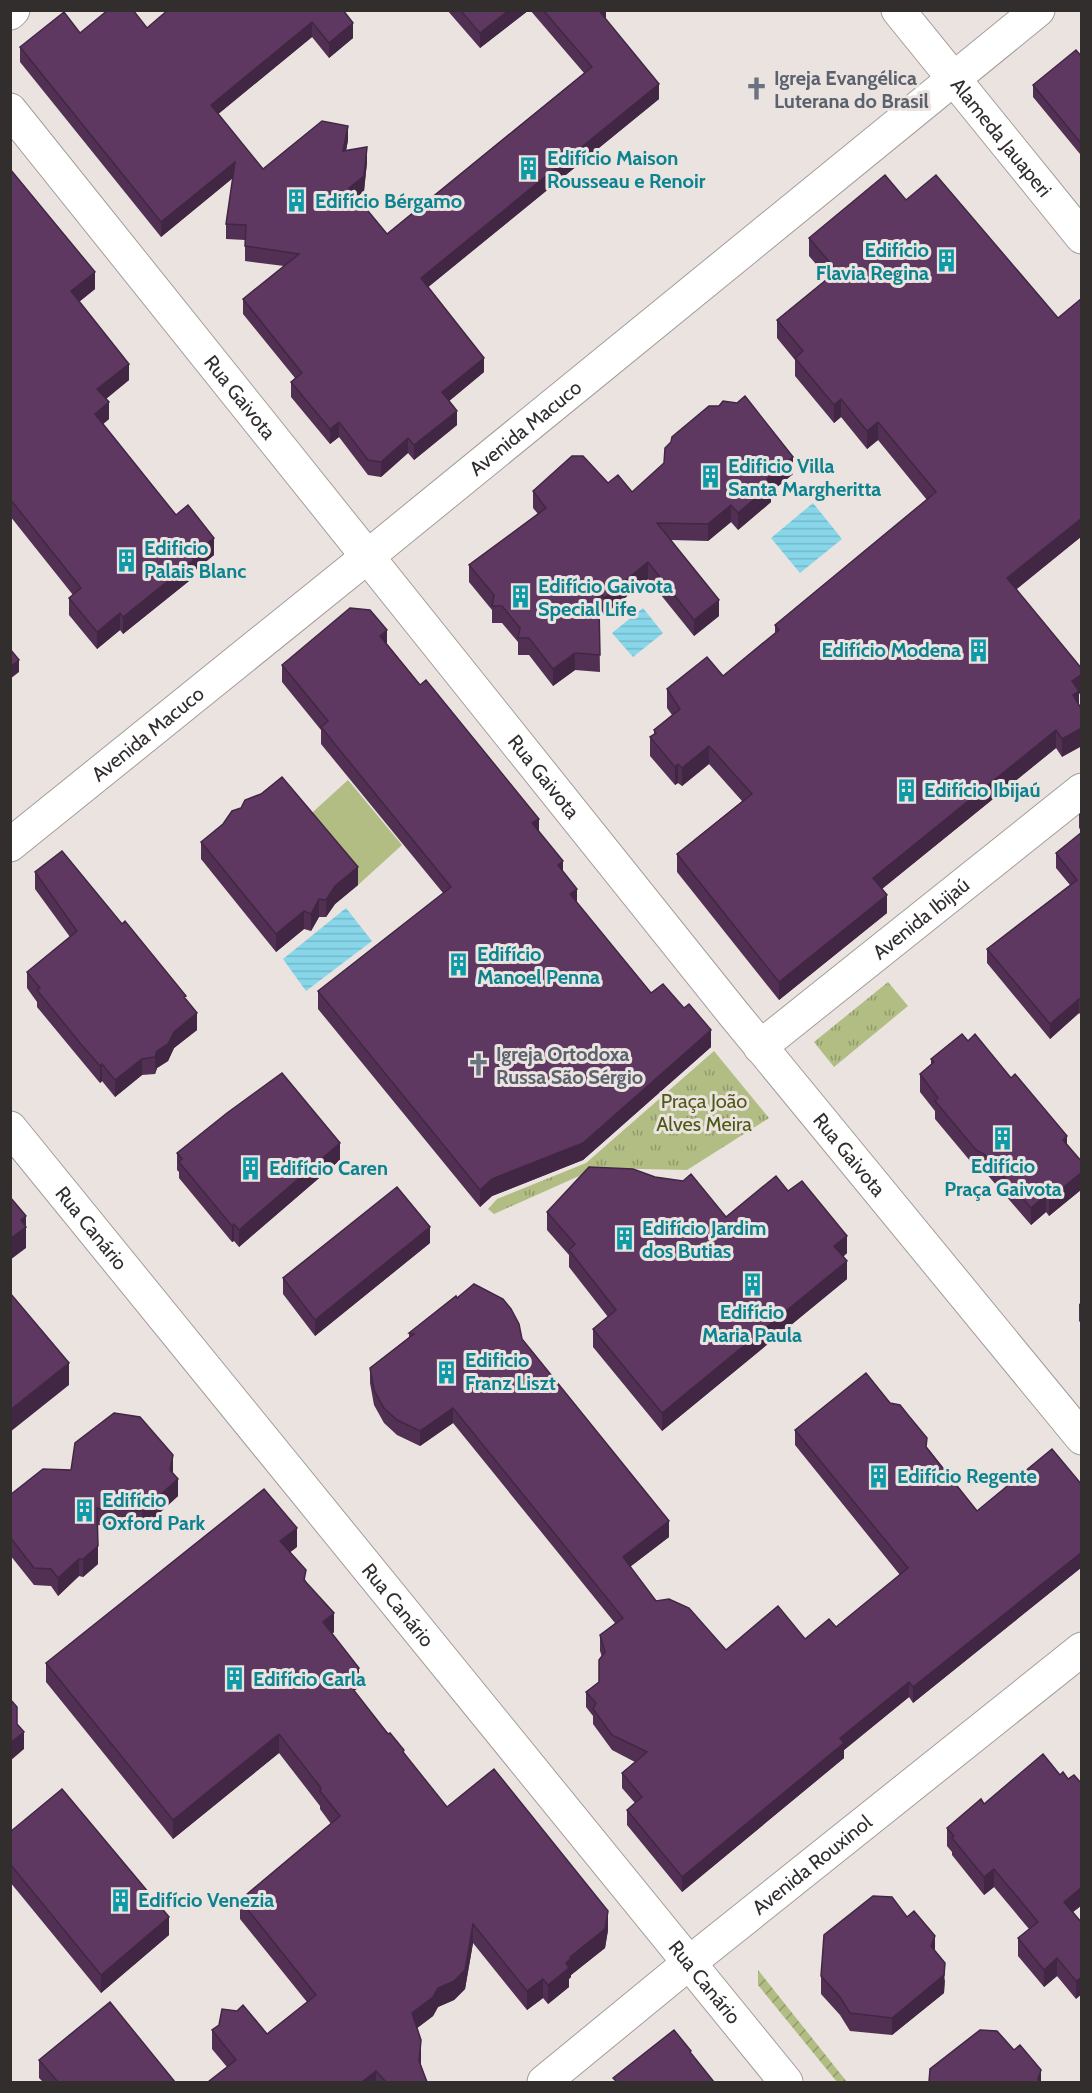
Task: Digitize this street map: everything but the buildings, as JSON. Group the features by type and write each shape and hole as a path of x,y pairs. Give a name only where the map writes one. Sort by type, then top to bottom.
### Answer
{"street":[{"name":"Alameda Jauaperi","path":"898,10 1082,237"},
{"name":"Avenida Macuco","path":"10,845 1038,10"},
{"name":"Rua Gaivota","path":"10,110 760,1047 1082,1438"},
{"name":"Avenida Ibijaú","path":"760,1047 1082,790"},
{"name":"Rua Canário","path":"10,1128 786,2082"},
{"name":"Avenida Rouxinol","path":"544,2082 1082,1649"}],"green space":[{"path":"348,780 402,845 358,885 303,821"},
{"path":"888,982 908,1006 834,1067 814,1042"},
{"name":"Praça João Alves Meira","path":"714,1051 769,1118 687,1170 597,1168 494,1214 488,1209 497,1199 586,1163"},
{"path":"758,1970 847,2082 837,2082 758,1985"}],"water":[{"path":"813,503 842,539 800,573 771,538"},
{"path":"643,608 663,633 633,657 612,633"},
{"path":"346,908 372,941 306,991 283,959"}],"place":[{"name":"Igreja Evangélica Luterana do Brasil","path":"756,89"},
{"name":"Edifício Maison Rousseau e Renoir","path":"529,169"},
{"name":"Edifício Bérgamo","path":"297,201"},
{"name":"Edifício Flavia Regina","path":"947,261"},
{"name":"Edificio Villa Santa Margheritta","path":"710,477"},
{"name":"Edificio Palais Blanc","path":"126,560"},
{"name":"Edifício Gaivota Special Life","path":"520,597"},
{"name":"Edifício Modena","path":"979,650"},
{"name":"Edifício Ibijaú","path":"906,790"},
{"name":"Edifício Manoel Penna","path":"459,965"},
{"name":"Igreja Ortodoxa Russa São Sérgio","path":"478,1065"},
{"name":"Edifício Praça Gaivota","path":"1003,1139"},
{"name":"Edifício Caren","path":"251,1168"},
{"name":"Edifício Jardim dos Butias","path":"624,1239"},
{"name":"Edifício Maria Paula","path":"752,1285"},
{"name":"Edificio Franz Liszt","path":"447,1372"},
{"name":"Edifício Regente","path":"879,1476"},
{"name":"Edifício Oxford Park","path":"84,1511"},
{"name":"Edifício Carla","path":"235,1679"},
{"name":"Edifício Venezia","path":"120,1900"}]}
